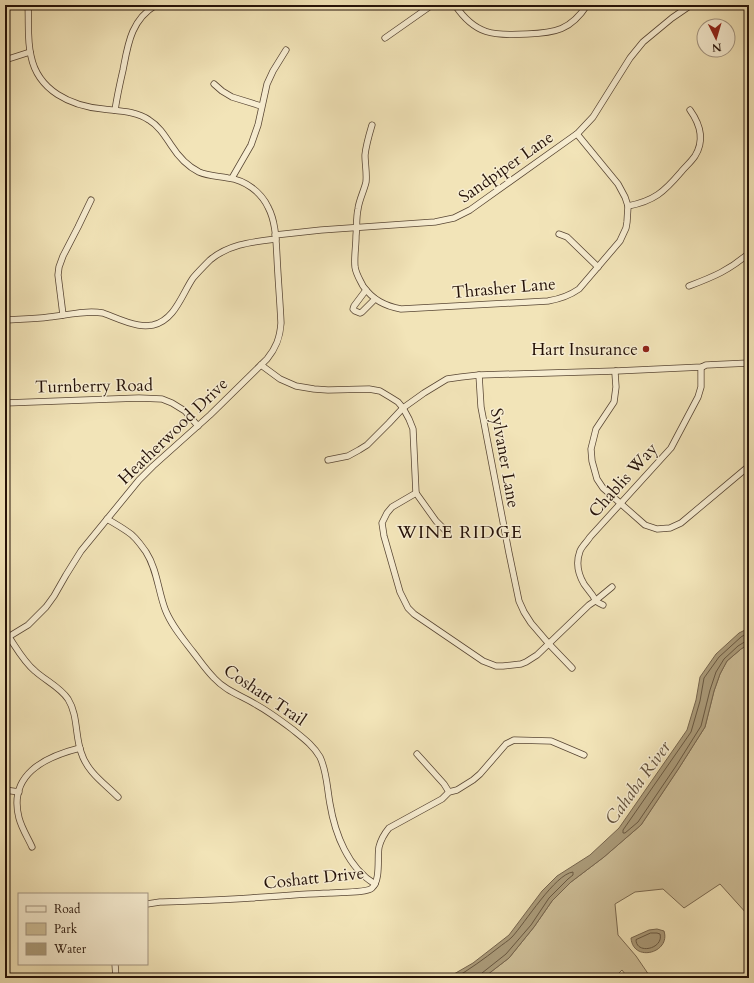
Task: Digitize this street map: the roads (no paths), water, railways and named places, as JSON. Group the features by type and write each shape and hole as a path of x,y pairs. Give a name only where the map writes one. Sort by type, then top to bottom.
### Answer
{"street":[{"name":"Heatherwood Drive","path":"7,638 28,625 46,607 81,551 139,480 261,365 272,353 277,344 281,331 274,224 269,207 264,200 254,189 240,181 232,178 199,172 181,159 163,133 149,120 135,114 72,103 57,95 46,86 40,79 32,62 30,52 28,5"},
{"path":"115,110 132,31 142,16 156,5"},
{"path":"385,38 432,5"},
{"path":"455,5 469,22 475,26 490,33 503,35 540,34 556,31 576,19 587,5"},
{"name":"Sandpiper Lane","path":"5,320 98,312 137,325 146,326 157,324 172,314 194,278 211,260 232,247 240,244 304,231 435,222 461,215 494,194 576,134 593,117 630,58 643,42 672,18 691,5"},
{"path":"232,178 251,145 258,125 261,106 270,78 286,50"},
{"path":"5,60 30,52"},
{"path":"214,84 222,91 232,96 261,106"},
{"path":"628,206 650,200 662,192 694,157 699,146 700,128 696,118 690,110"},
{"name":"Thrasher Lane","path":"372,125 365,156 367,170 366,181 358,208 356,227 357,235 354,255 355,268 360,281 375,299 388,306 401,309 548,301 561,298 579,289 616,247 623,235 627,222 628,206 618,184 576,134"},
{"path":"63,315 58,275 60,262 91,200"},
{"path":"559,234 567,237 573,242 598,267"},
{"path":"689,286 724,272 749,253"},
{"path":"366,290 354,306 353,308 355,311 360,313 362,312 375,299"},
{"path":"328,460 348,456 367,445 403,408 447,380 461,377 702,367 706,365 749,363"},
{"path":"261,365 280,379 296,386 328,390 369,388 380,391 403,408 410,419 413,429 416,493 436,521 445,530"},
{"name":"Chablis Way","path":"603,605 595,601 592,593 584,585 579,572 578,561 581,550 620,503 671,448 698,397 702,367"},
{"path":"616,371 614,402 596,429 591,449 592,461 598,479 603,488 645,525 657,529 670,528 681,523 749,466"},
{"name":"Sylvaner Lane","path":"479,376 481,407 508,553 519,602 531,623 548,644 572,668"},
{"name":"Turnberry Road","path":"5,403 155,398 178,406 190,416 198,426"},
{"path":"416,493 392,507 386,513 382,523 384,536 400,592 408,608 414,614 483,661 496,666 521,664 526,662 537,655 588,605 612,587"},
{"name":"Coshatt Trail","path":"107,518 128,531 145,550 150,558 157,578 162,600 168,616 181,636 214,679 228,691 255,704 275,717 303,737 316,751 325,770 332,812 340,839 348,856 361,873 375,884"},
{"path":"7,638 36,672 60,689 68,698 74,712 80,748 84,759 90,770 118,797"},
{"name":"Coshatt Drive","path":"148,904 362,891 371,889 375,884 379,846 383,835 389,828 442,799 449,792 458,790 473,780 506,744 514,740 551,741 584,755"},
{"path":"32,847 19,818 17,807 19,792 23,781 37,765 47,759 80,748"},
{"path":"417,754 444,784 449,792"},
{"path":"5,790 19,792"},
{"path":"115,965 116,978"}],"water":[{"path":"749,628 749,644 727,661 720,674 705,727 641,825 604,857 571,882 552,901 534,927 509,958 483,978 447,978 473,963 509,935 542,891 557,876 590,855 619,828 687,730 696,700 700,677 716,654 739,633"},
{"path":"657,929 664,931 665,939 662,945 657,949 644,953 638,951 633,946 631,938 649,930"}],"place":[{"name":"Hart Insurance","path":"646,349"}],"district":[{"name":"WINE RIDGE","path":"460,532"}],"water label":[{"name":"Cahaba River","path":"638,783"}]}
